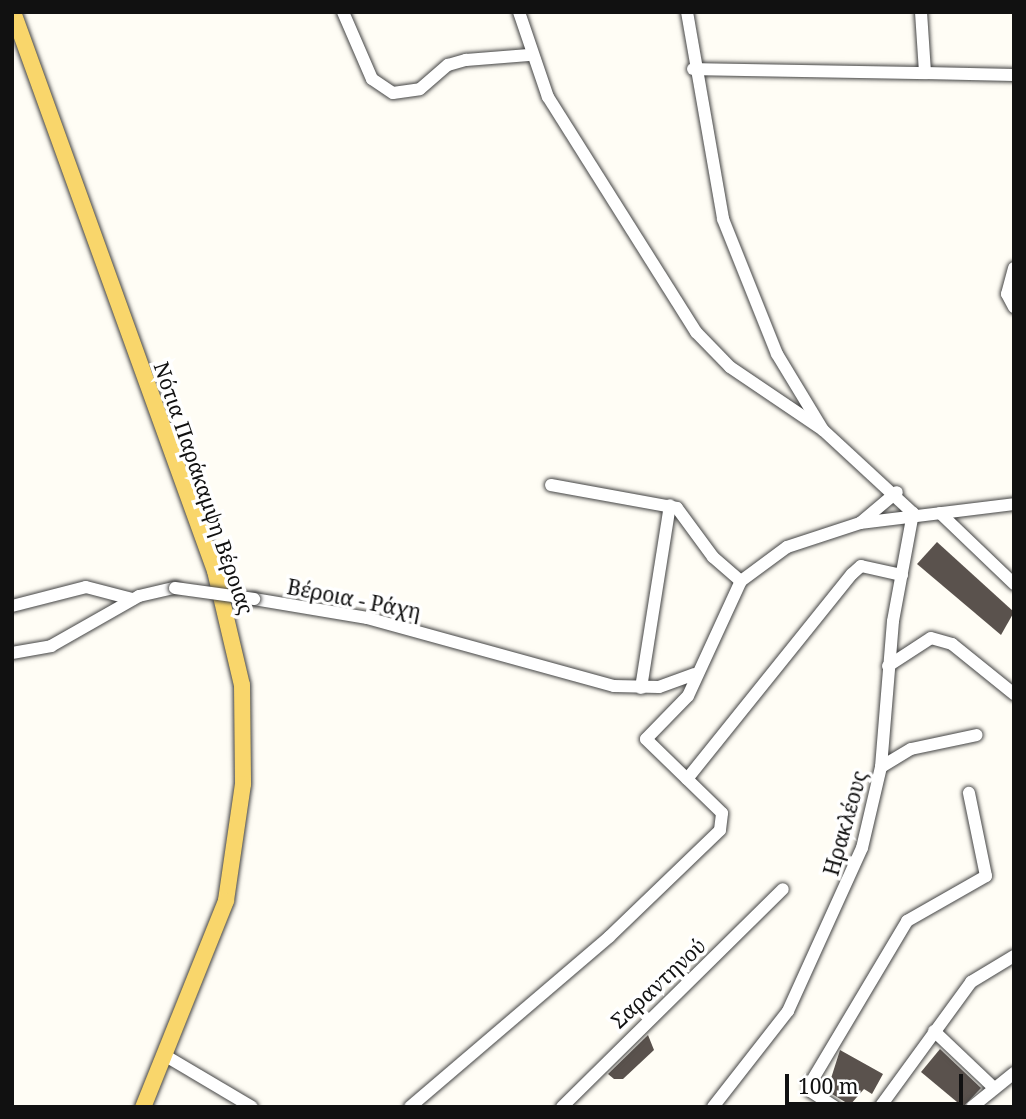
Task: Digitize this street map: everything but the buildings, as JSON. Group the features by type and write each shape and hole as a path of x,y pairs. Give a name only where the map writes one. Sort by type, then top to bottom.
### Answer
{"main road":[{"name":"Νότια Παράκαμψη Βέροιας","path":"13,12 215,571 242,685 243,784 226,901 143,1107"}],"street":[{"path":"519,12 529,55 548,97 696,332 730,367 823,430 897,492 912,513"},
{"path":"687,12 693,69 723,219 777,354 823,430"},
{"path":"921,12 925,73"},
{"path":"345,13 372,79 393,93 420,89 448,65 466,60 529,55"},
{"path":"693,69 1014,75"},
{"path":"1014,268 1007,294 1014,307"},
{"path":"551,485 670,505 725,570 741,581"},
{"path":"860,523 897,492"},
{"path":"410,1107 609,937 720,830 722,813 646,739 688,696 695,674 741,581 787,547 860,523 912,513 940,513 1014,504"},
{"path":"641,688 670,505"},
{"name":"Ηρακλέους","path":"713,1107 768,1042 815,957 862,848 881,767 888,666 912,513"},
{"path":"940,513 1014,584"},
{"path":"687,779 852,574 861,566 902,575"},
{"path":"12,606 86,587 132,599"},
{"name":"Βέροια - Ράχη","path":"12,653 51,646 132,599 175,587 367,618 641,688 674,684 695,674"},
{"path":"888,666 932,638 952,644 1014,694"},
{"path":"881,767 911,749 977,735"},
{"path":"835,1107 816,1102 810,1091 813,1076 907,921 986,876 969,793"},
{"name":"Σαραντηνού","path":"562,1107 783,889"},
{"path":"880,1107 971,982 1014,956"},
{"path":"934,1031 994,1088"},
{"path":"164,1055 252,1107"},
{"path":"972,1107 1014,1073"}]}
